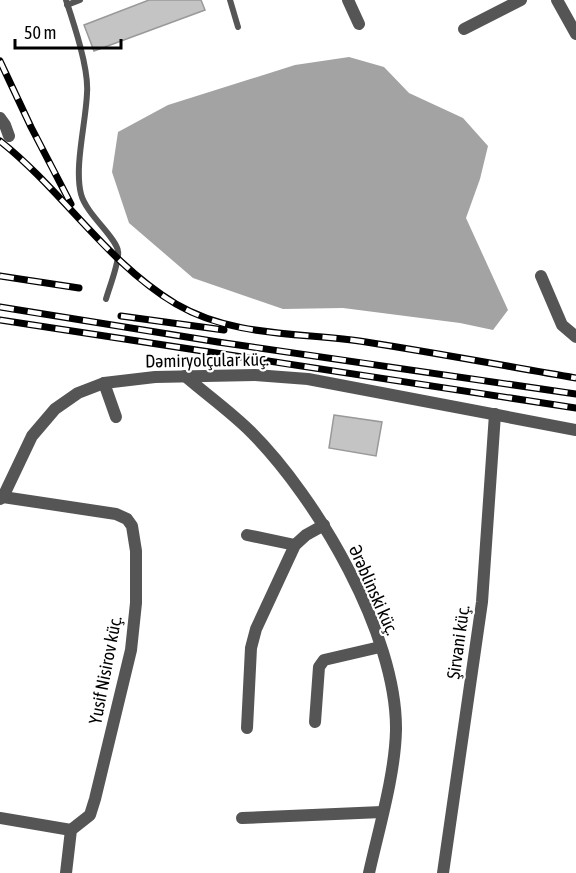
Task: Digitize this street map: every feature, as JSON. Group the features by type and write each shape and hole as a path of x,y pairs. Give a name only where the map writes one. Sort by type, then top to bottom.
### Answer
{"street":[{"path":"348,0 359,24"},
{"path":"464,29 521,0"},
{"path":"557,0 576,34"},
{"path":"0,118 9,136"},
{"path":"541,276 562,325 576,337"},
{"name":"Dəmiryolçular küç.","path":"2,498 32,436 55,409 78,393 104,383 185,376 255,375 308,379 576,430"},
{"name":"Ərəblinski küç.","path":"185,376 250,431 279,463 315,511 357,589 380,647 391,681 396,727 395,752 369,873"},
{"path":"104,383 116,417"},
{"name":"Şirvani küç.","path":"443,873 483,602 495,414"},
{"name":"Yusif Nisirov küç.","path":"2,498 116,514 127,519 132,525 136,551 136,603 131,650 90,815 71,830"},
{"path":"247,728 250,648 256,629 295,545 306,535 324,525"},
{"path":"247,535 295,545"},
{"path":"315,722 319,667 324,660 380,647"},
{"path":"242,818 382,812"},
{"path":"0,818 71,830 66,873"}],"lane":[{"path":"80,0 67,2 88,91 79,180 81,196 91,214 115,244 118,253 106,299"},
{"path":"230,0 238,27"}],"shaded area":[{"path":"349,57 384,67 409,93 463,118 488,146 480,179 466,218 508,310 493,330 460,323 343,308 283,309 193,278 129,223 112,172 118,132 168,105 295,65"}],"building":[{"path":"149,0 201,0 205,10 94,51 84,25"},
{"path":"334,415 382,422 376,456 329,448"}],"railway":[{"path":"0,61 71,204"},
{"path":"0,141 23,161 128,268 176,304 198,315 245,328 366,342 576,378"},
{"path":"0,276 79,288"},
{"path":"0,307 218,342 576,394"},
{"path":"121,316 224,330"},
{"path":"0,320 576,408"}]}
